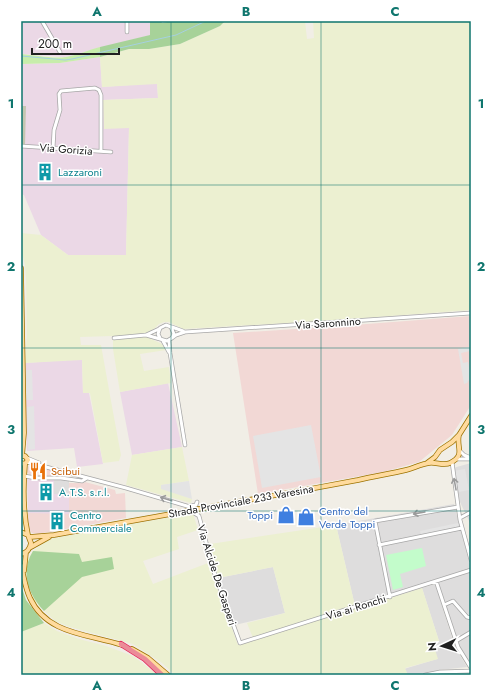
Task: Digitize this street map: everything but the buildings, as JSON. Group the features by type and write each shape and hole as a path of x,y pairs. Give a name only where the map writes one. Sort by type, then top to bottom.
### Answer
{"highway":[{"path":"121,644 145,659 162,675"}],"main road":[{"path":"21,268 25,522 31,547"},
{"path":"427,463 441,449 459,435 471,416"},
{"path":"427,463 447,464 459,456 459,435"},
{"path":"449,444 453,443 459,449"},
{"path":"24,444 22,456 24,462"},
{"path":"438,453 438,459 441,463"},
{"name":"Strada Provinciale 233 Varesina","path":"29,536 54,535 189,508 198,509 401,471 427,463"},
{"path":"25,522 21,531 29,536"},
{"name":"Strada Provinciale 233 Varesina","path":"26,552 31,547 54,535"},
{"path":"21,554 26,552"},
{"path":"24,576 24,561 26,552"},
{"path":"21,566 27,592 34,606 43,617 53,624 76,634 121,644 134,649 148,658 168,675"}],"street":[{"path":"42,21 60,52"},
{"path":"127,21 127,32"},
{"path":"53,149 54,130 60,110 59,94 61,91 95,88 99,90 101,95 101,151"},
{"name":"Via Gorizia","path":"21,146 111,152"},
{"name":"Via Saronnino","path":"114,338 146,336 171,339 176,335 185,332 471,312"},
{"name":"Via Saronnino","path":"146,336 164,326 172,327 185,332"},
{"path":"172,327 174,332 171,339 170,353 185,445"},
{"path":"159,329 158,334 170,353"},
{"path":"459,449 464,455 471,459"},
{"path":"471,459 454,460 452,468 459,502 458,507 462,528 471,560"},
{"name":"Via Alcide De Gasperi","path":"24,462 126,488 189,508 199,516 214,572 240,643"},
{"path":"24,476 82,481 87,478"},
{"path":"189,508 196,505 197,502"},
{"path":"390,597 375,521 458,507"},
{"path":"460,518 471,512"},
{"path":"379,545 462,528"},
{"name":"Via ai Ronchi","path":"240,643 390,597 471,570"},
{"path":"425,675 471,669 460,652 436,581"},
{"path":"444,605 453,601 467,617 471,618"},
{"path":"456,641 471,632"}],"shaded area":[{"path":"21,21 150,21 151,35 87,51 81,54 64,57 21,54"},
{"path":"225,21 305,21 307,39 314,38 313,21 471,21 471,310 323,321 183,329 169,322 164,322 148,332 149,338 162,344 166,350 140,354 144,371 169,367 171,383 120,392 113,349 113,336 80,337 81,345 101,345 121,455 119,461 103,463 90,393 83,393 82,360 25,363 27,335 26,278 25,265 21,249 21,233 41,235 68,255 126,255 129,128 104,129 103,100 158,98 157,84 102,87 100,57 129,49 149,49 180,44 220,26"},
{"path":"100,57 102,87 157,83 158,98 103,100 129,128 126,255 68,255 41,235 24,195 21,194 21,64 60,63"},
{"path":"21,106 26,106 25,145 21,145"},
{"path":"471,316 471,405 452,435 419,462 383,472 258,494 233,333"},
{"path":"469,347 470,351 461,353 463,363 468,362 471,377 467,383 464,384 458,349"},
{"path":"82,359 83,393 89,393 103,464 77,467 74,448 27,451 25,363"},
{"path":"26,370 32,370 33,400 26,400"},
{"path":"168,383 182,447 132,455 120,392"},
{"path":"34,406 35,449 28,450 27,407"},
{"path":"311,425 321,477 262,488 253,436"},
{"path":"182,447 189,481 161,485 161,488 192,499 191,503 126,485 132,455"},
{"path":"471,463 471,525 460,502 453,468"},
{"path":"30,464 63,474 62,477 36,477 30,475 27,472"},
{"path":"465,469 469,490 459,492 453,471"},
{"path":"29,477 54,479 54,494 69,494 69,514 28,513 27,479"},
{"path":"54,479 69,480 69,494 54,494"},
{"path":"189,481 192,499 161,489 161,485"},
{"path":"85,482 115,490 116,494 125,493 126,518 38,534 30,531 28,526 28,513 69,513 69,483"},
{"path":"454,504 471,568 355,606 336,525"},
{"path":"193,513 198,530 177,537 179,549 143,561 153,584 208,563 238,645 422,588 439,641 433,643 438,659 405,668 408,675 175,675 162,663 133,644 70,627 55,621 35,602 29,588 26,575 27,560 33,551 49,539"},
{"path":"458,523 459,527 421,535 420,531"},
{"path":"336,525 355,606 253,638 247,623 285,613 273,567 218,578 210,544"},
{"path":"273,567 285,613 235,625 218,578"},
{"path":"471,572 471,664 461,651 438,582"},
{"path":"435,584 455,647 467,667 439,670 417,675 408,675 404,669 437,659 433,643 439,641 422,588"},
{"path":"44,623 57,631 133,656 158,675 21,675 21,632"}],"green space":[{"path":"150,21 161,21 162,23 173,21 225,21 220,26 180,44 149,49 129,49 100,57 100,47 150,35"},
{"path":"100,47 100,57 60,63 21,64 21,54 66,57"},
{"path":"422,548 426,566 400,574 403,587 393,590 386,555"},
{"path":"33,551 79,554 82,562 112,557 114,569 82,577 44,611 30,590 28,582 27,567"},
{"path":"21,585 26,600 44,623 21,632"}],"waterway":[{"path":"21,56 65,60 72,59 176,35 206,21"}],"place":[{"name":"Lazzaroni","path":"45,172"},
{"name":"Scibui","path":"38,471"},
{"name":"A.T.S. s.r.l.","path":"46,492"},
{"name":"Toppi","path":"286,515"},
{"name":"Centro del Verde Toppi","path":"306,517"},
{"name":"Centro Commerciale","path":"57,521"}]}
